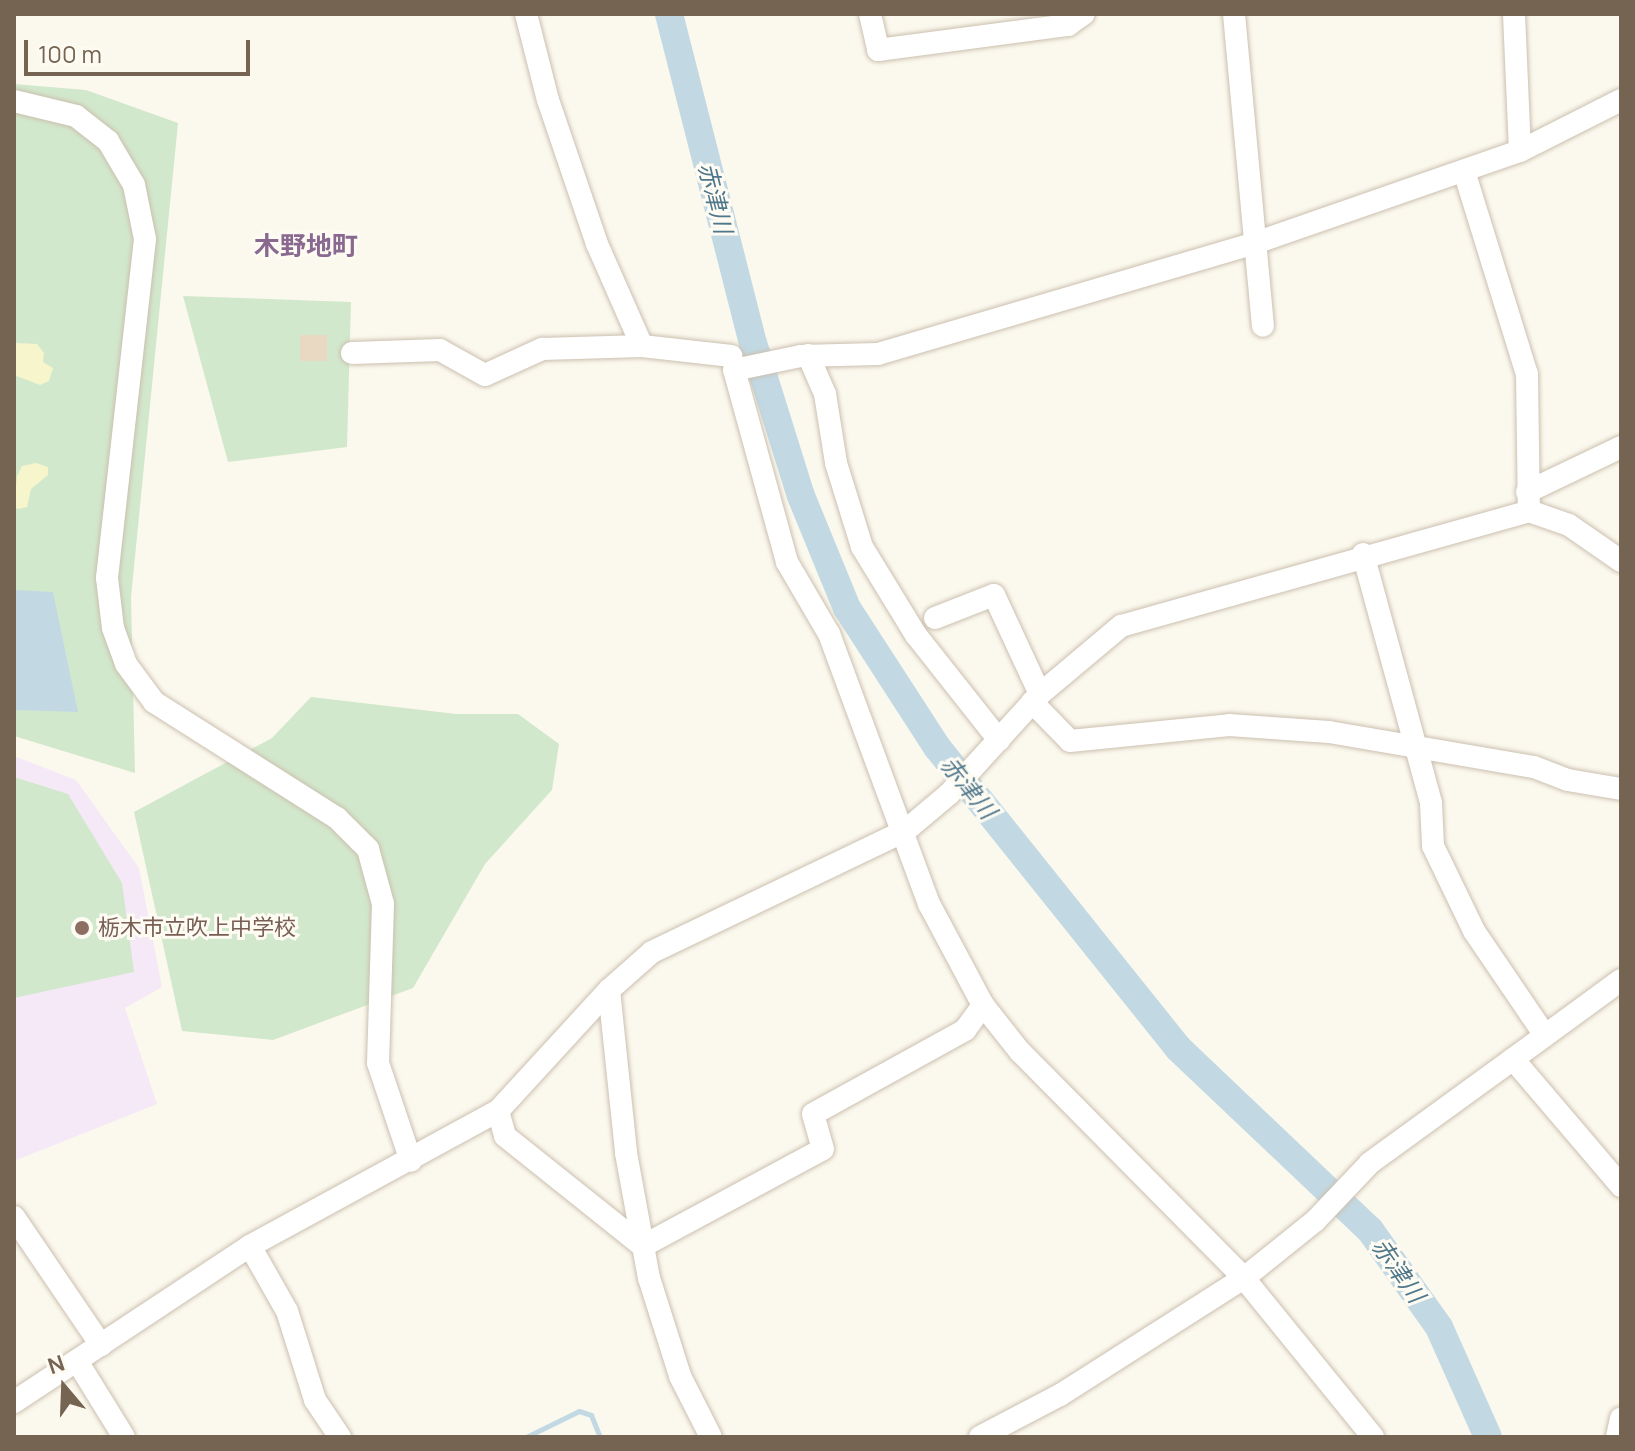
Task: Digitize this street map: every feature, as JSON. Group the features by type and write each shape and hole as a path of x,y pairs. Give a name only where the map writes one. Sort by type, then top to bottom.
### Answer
{"street":[{"path":"526,14 548,100 597,244 642,346"},
{"path":"870,14 878,50 1068,25 1084,14"},
{"path":"1234,14 1258,242 1263,326"},
{"path":"1514,14 1520,151"},
{"path":"352,353 440,350 485,375 542,349 642,346 737,363 804,356 878,354 1258,242 1520,151 1621,100"},
{"path":"14,101 76,116 108,141 134,185 145,239 107,578 113,628 122,652 154,702 337,818 368,849 383,904 378,1063 411,1161"},
{"path":"1464,171 1527,374 1528,501"},
{"path":"804,356 825,394 836,463 862,547 916,635 995,745"},
{"path":"737,363 734,370 787,562 829,634 905,831 929,904 983,1005 1021,1053 1244,1278 1373,1437"},
{"path":"14,1402 250,1246 498,1111 609,990 652,952 719,916 905,831 949,794 1036,698 1121,626 1528,501 1621,447"},
{"path":"1528,501 1621,561"},
{"path":"1363,554 1412,746 1431,803 1433,846 1474,931 1544,1034"},
{"path":"935,618 994,595 1036,698 1070,741 1229,725 1329,732 1621,789"},
{"path":"980,1437 1060,1395 1244,1278 1322,1215 1365,1166 1621,980"},
{"path":"609,990 626,1153 643,1246 680,1376 711,1437"},
{"path":"643,1246 823,1149 813,1114 965,1030 983,1005"},
{"path":"1513,1059 1621,1186"},
{"path":"498,1111 505,1136 643,1246"},
{"path":"14,1217 101,1345"},
{"path":"250,1246 287,1311 315,1400 340,1437"},
{"path":"77,1361 124,1437"},
{"path":"1617,1437 1621,1418"}],"shaded area":[{"name":"栃木市立吹上中学校","path":"14,756 76,780 139,868 162,987 125,1008 157,1104 14,1161"}],"green space":[{"path":"14,84 86,90 178,123 131,597 135,773 14,736"},
{"path":"183,296 351,302 347,447 228,462"},
{"path":"311,697 456,714 518,714 559,744 552,790 485,864 413,988 273,1040 182,1031 134,812 272,738"},
{"path":"14,777 68,794 122,883 134,972 14,998"}],"sand":[{"path":"16,343 37,344 44,353 43,362 53,368 49,381 40,385 14,375"},
{"path":"36,463 48,467 48,475 31,489 27,507 18,509 14,507 17,476 22,466"}],"water":[{"path":"14,590 53,592 78,712 14,710"}],"building":[{"path":"300,335 327,335 327,361 300,361"}],"waterway":[{"name":"赤津川","path":"669,14 753,343 801,496 847,608 937,747 1178,1048 1370,1230 1439,1327 1488,1437"},
{"path":"526,1437 579,1411 591,1415 600,1437"}],"place":[{"name":"栃木市立吹上中学校","path":"82,928"}],"district":[{"name":"木野地町","path":"306,246"}]}
